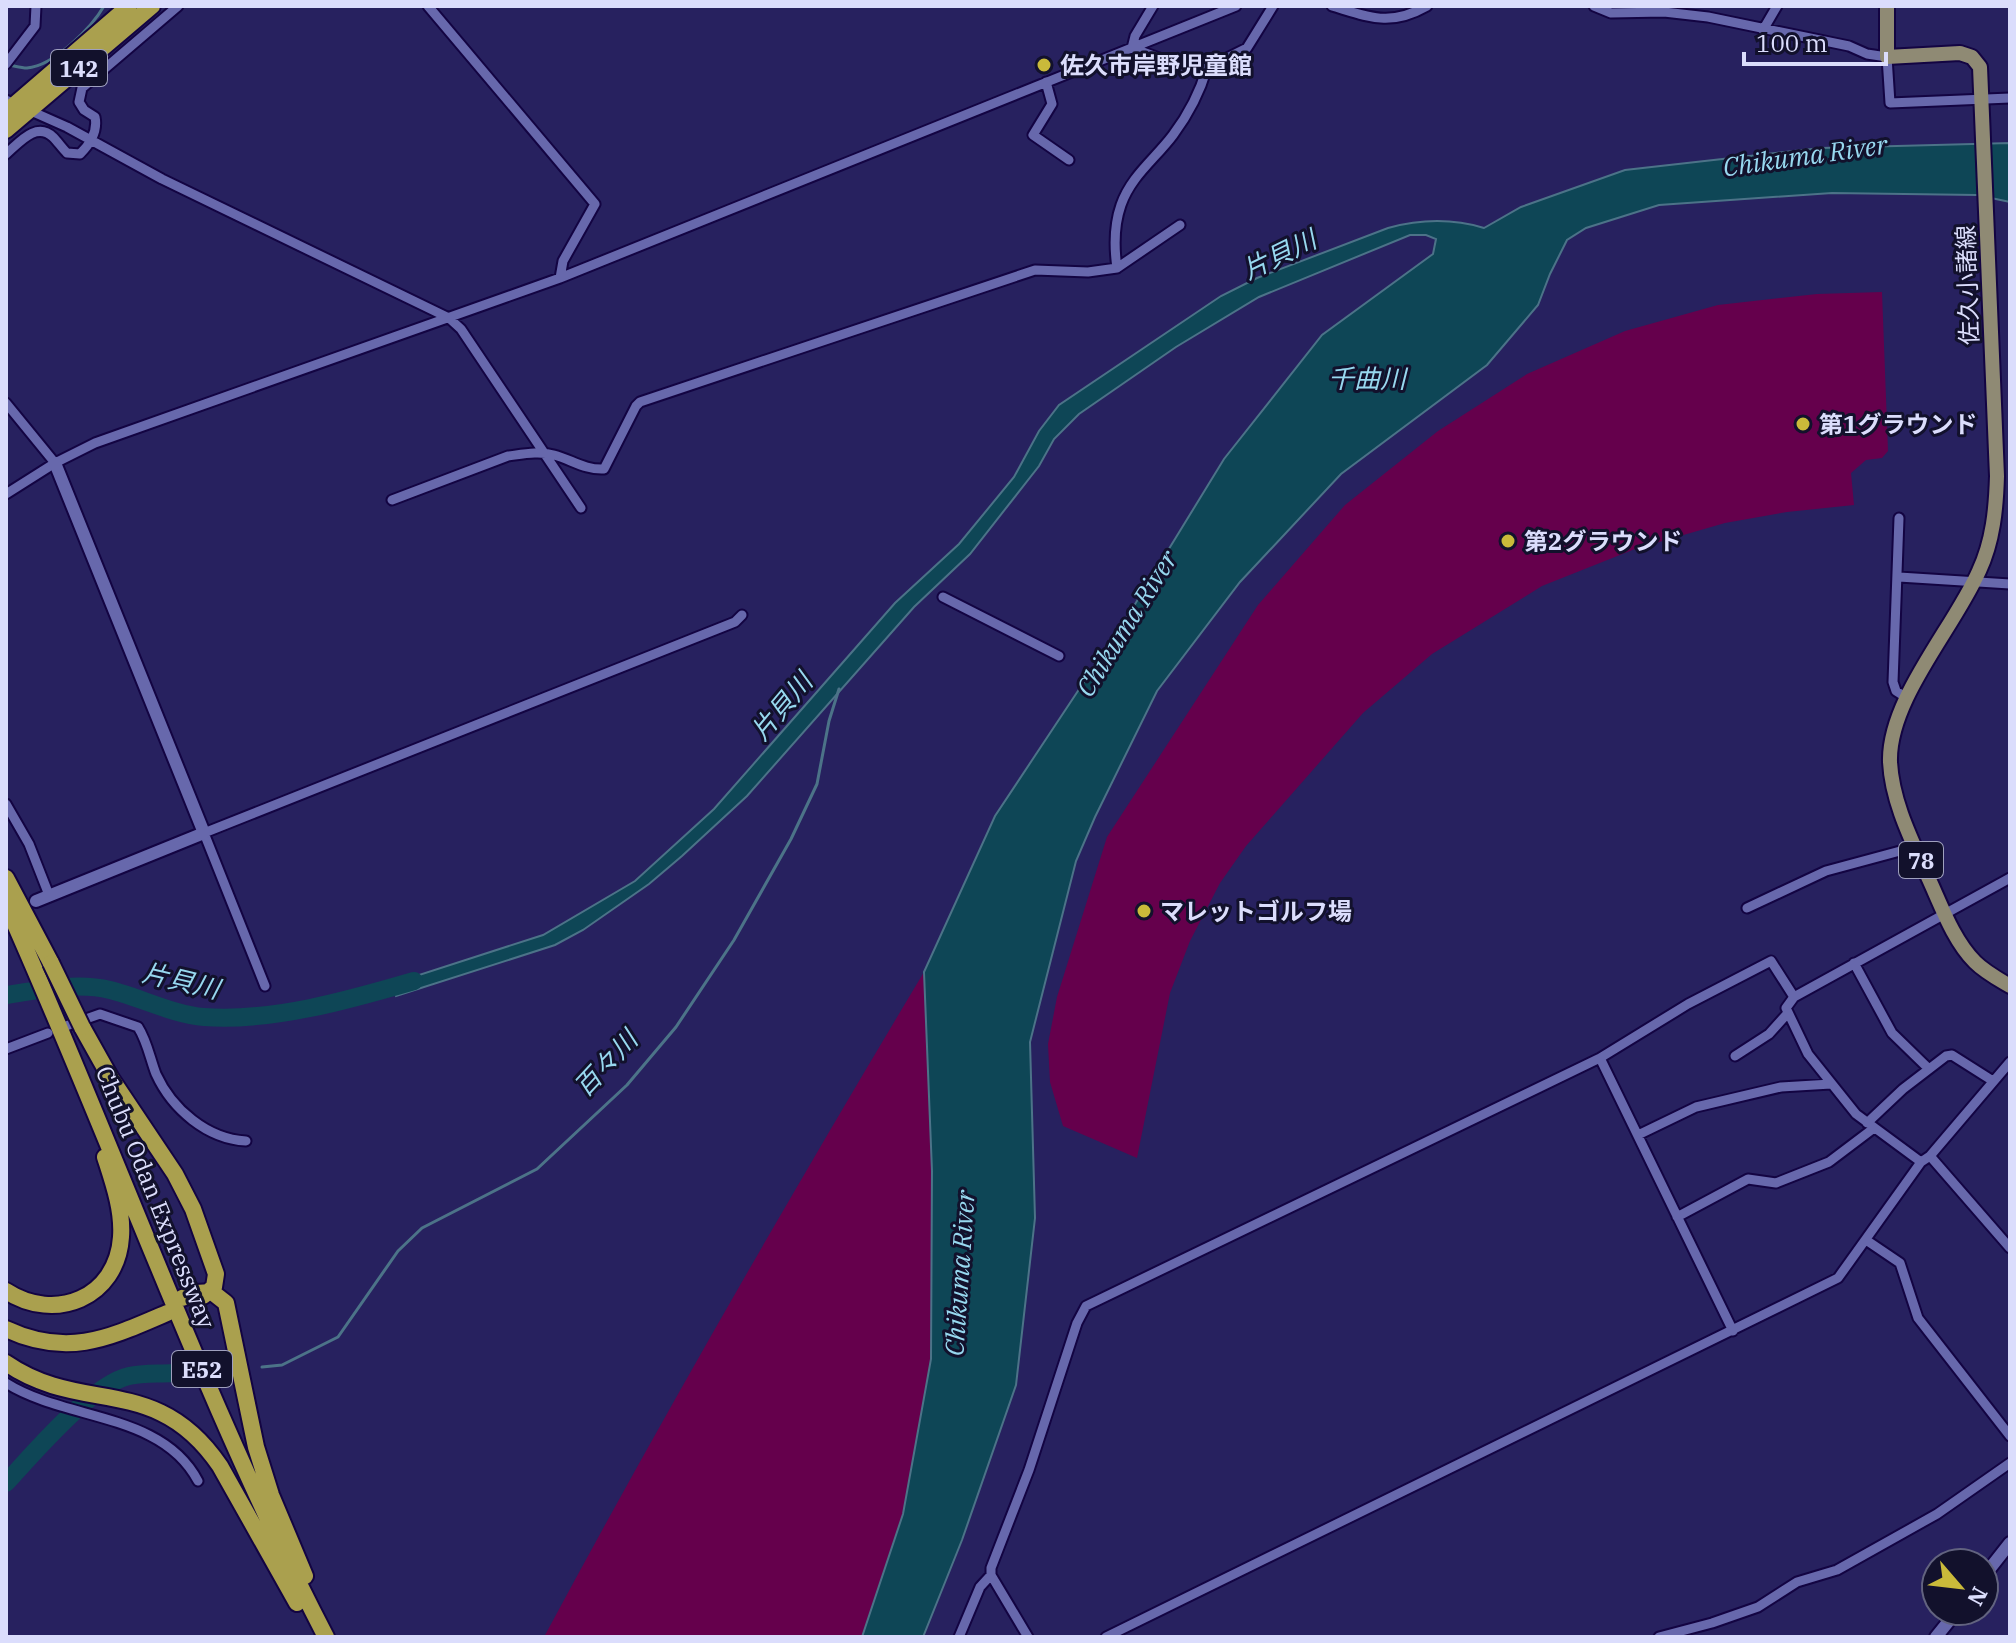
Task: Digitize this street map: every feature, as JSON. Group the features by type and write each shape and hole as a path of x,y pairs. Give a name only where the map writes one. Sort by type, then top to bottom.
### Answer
{"highway":[{"name":"142","path":"6,130 14,107 129,6"},
{"name":"142","path":"14,107 152,6"},
{"path":"6,878 51,963 61,1027 114,1186 120,1221 118,1252 107,1276 84,1298 57,1306 33,1305 6,1291"},
{"name":"Chubu Odan Expressway","path":"6,904 29,963 61,1027 257,1499 325,1637"},
{"path":"61,1027 110,1077 184,1190 216,1274 215,1283 208,1292 184,1302"},
{"path":"208,1292 218,1294 226,1303 256,1447 325,1637"},
{"path":"6,1318 23,1328 61,1337 100,1331 166,1310 105,1339 69,1345 34,1341 6,1329"},
{"path":"6,1363 37,1380 142,1404 167,1415 189,1430 209,1450 290,1592 325,1637"}],"main road":[{"path":"1887,6 1887,57"},
{"name":"78","path":"1887,57 1965,54 1980,67 1982,103"},
{"name":"佐久小諸線","path":"1974,581 1988,548 1993,524 1997,460 1982,103"},
{"name":"78","path":"1974,581 1907,698 1894,731 1890,762 1897,802 1944,913 1969,956 2010,986"}],"street":[{"path":"6,64 35,26 36,6"},
{"path":"6,154 33,132 49,134 67,153 80,154 91,140 97,121 80,106 78,97 82,88 178,6"},
{"path":"428,6 595,204 563,261 560,278"},
{"path":"1132,48 1135,36 1153,6"},
{"path":"6,494 55,463 123,432 239,394 330,358 560,278 1235,6"},
{"path":"1132,48 1184,67 1207,68 1247,48 1273,6"},
{"path":"1332,6 1385,20 1403,17 1427,6"},
{"path":"1594,6 1611,13 1672,13 1708,17 1849,46 1867,54 1887,57 1890,103 1982,103 2010,98"},
{"path":"1763,30 1777,6"},
{"path":"1117,268 1115,236 1121,204 1143,167 1172,137 1189,111 1207,68"},
{"path":"1046,82 1052,104 1033,135 1069,160"},
{"path":"14,107 91,140 213,205 449,318 461,329 581,508"},
{"path":"392,500 508,456 541,452 589,470 604,469 640,402 1035,270 1088,272 1117,268 1180,225"},
{"path":"6,403 55,463 265,986"},
{"path":"1899,518 1893,682 1896,691 1907,698"},
{"path":"1899,577 2010,584"},
{"path":"943,597 1059,656"},
{"path":"36,901 735,622 742,615"},
{"path":"6,804 36,858 49,895"},
{"path":"1747,908 1826,871 1915,847"},
{"path":"2010,878 1794,997 1788,1002 1787,1014 1808,1054 1856,1114 1926,1159 2010,1248"},
{"path":"1028,1637 991,1575 991,1568 1034,1458 1077,1323 1086,1306 1600,1058 1688,1004 1771,961 1794,997"},
{"path":"1854,963 1892,1033 1929,1069"},
{"path":"6,1049 100,1014 138,1027 165,1091 183,1112 206,1129 246,1141"},
{"path":"1735,1056 1769,1034 1787,1014"},
{"path":"1677,1217 1748,1179 1776,1183 1829,1162 1946,1056 1952,1055 1993,1081"},
{"path":"1600,1058 1733,1331"},
{"path":"1106,1637 1838,1278 1926,1159 2010,1062"},
{"path":"1638,1135 1696,1107 1781,1087 1831,1084"},
{"path":"2001,1238 2010,1230"},
{"path":"1866,1240 1900,1263 1918,1318 2010,1436"},
{"path":"6,1383 32,1398 146,1433 185,1461 198,1481"},
{"path":"1659,1637 1758,1607 1797,1582 1837,1570 1937,1514 2010,1463"},
{"path":"959,1637 980,1587 991,1575"}],"shaded area":[{"path":"1882,292 1888,451 1882,458 1866,460 1851,473 1854,505 1725,523 1635,549 1542,586 1432,654 1363,713 1246,846 1220,883 1190,941 1170,993 1137,1158 1063,1126 1050,1082 1048,1044 1057,997 1107,837 1258,605 1345,505 1438,431 1527,374 1625,331 1718,305 1817,294"},
{"path":"924,972 932,1171 931,1359 903,1514 862,1637 544,1637 730,1302"}],"water":[{"name":"千曲川","path":"2010,143 2010,202 1977,195 1832,193 1659,205 1586,228 1567,240 1538,305 1487,365 1341,474 1240,582 1157,691 1076,861 1030,1042 1035,1218 1016,1385 962,1540 923,1637 862,1637 903,1514 931,1359 932,1171 924,972 995,816 1129,614 1224,459 1322,335 1433,254 1436,239 1426,235 1410,235 1259,297 1176,347 1079,414 1054,439 1039,466 970,554 914,607 747,796 649,884 583,930 555,945 396,996 391,984 543,935 635,881 714,809 895,603 959,544 1014,477 1039,431 1059,405 1221,296 1257,278 1388,228 1436,221 1484,228 1521,207 1625,170 1821,148"}],"waterway":[{"path":"9,65 27,68 49,60 81,34 104,6"},
{"name":"百々川","path":"262,1367 282,1365 338,1337 398,1251 422,1228 537,1169 627,1085 676,1027 734,940 791,839 817,784 829,721 839,689"},
{"name":"片貝川","path":"6,995 58,988 97,988 181,1013 230,1018 310,1008 414,981"},
{"name":"百々川","path":"6,1483 63,1422 98,1392 129,1376 173,1373"}],"place":[{"name":"佐久市岸野児童館","path":"1044,65"},
{"name":"第1グラウンド","path":"1803,424"},
{"name":"第2グラウンド","path":"1508,541"},
{"name":"マレットゴルフ場","path":"1144,911"}],"water label":[{"name":"Chikuma River","path":"1805,155"},
{"name":"Chikuma River","path":"1126,623"},
{"name":"Chikuma River","path":"959,1273"}]}
